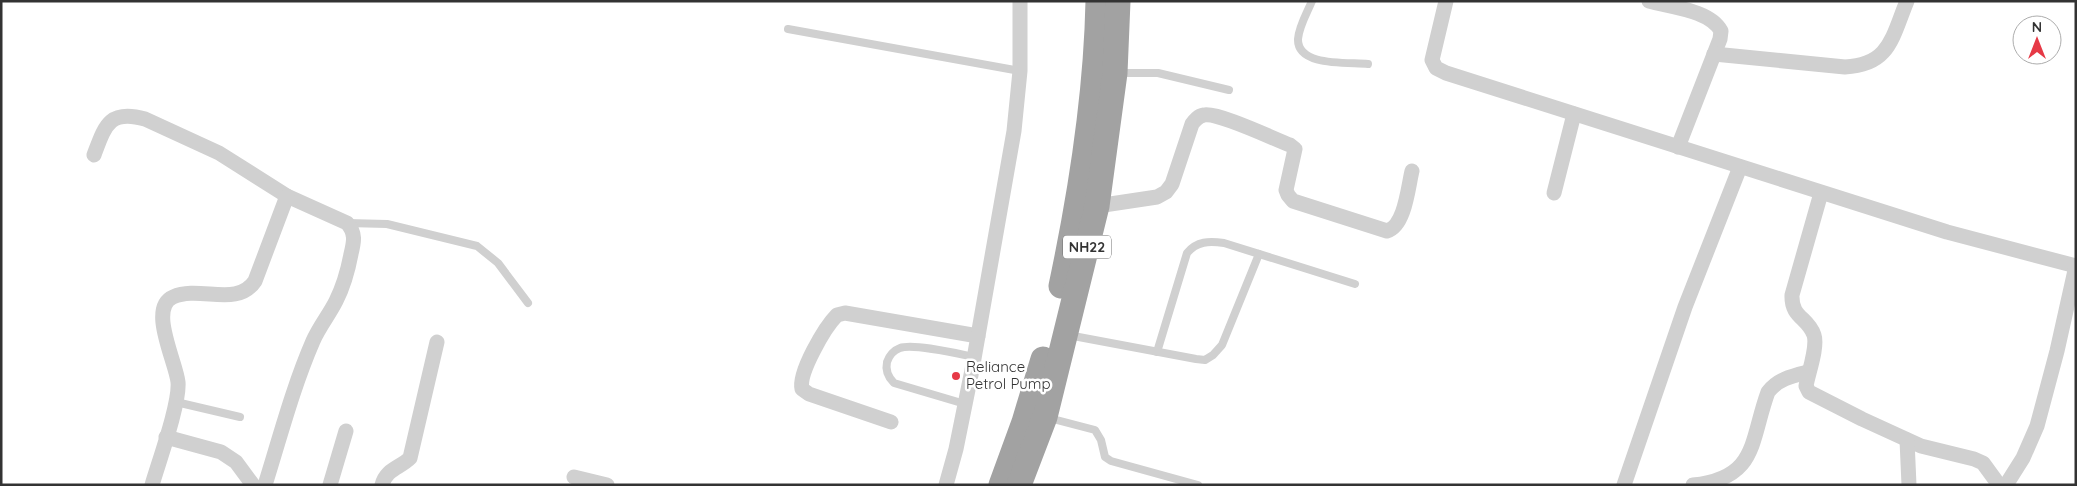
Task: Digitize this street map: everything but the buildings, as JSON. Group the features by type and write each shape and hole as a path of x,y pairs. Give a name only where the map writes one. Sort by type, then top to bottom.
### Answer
{"highway":[{"name":"NH22","path":"1002,485 1024,422 1051,331 1076,215 1095,75 1098,1"},
{"name":"NH22","path":"1019,485 1045,417 1097,206 1115,73 1118,1"}],"street":[{"path":"946,485 956,449 965,404 1014,131 1020,71 1020,1"},
{"path":"1446,1 1432,60 1436,68 1446,73 1947,232 2076,266 2057,350 2036,426 2023,458 2006,485"},
{"path":"1649,1 1710,19 1721,31 1720,39 1678,147"},
{"path":"1714,54 1845,67 1866,65 1883,53 1891,41 1907,1"},
{"path":"1097,206 1158,197 1166,192 1172,184 1192,124 1197,117 1205,114 1243,126 1290,145 1295,149 1286,190 1288,196 1293,201 1387,231 1393,229 1401,218 1412,171"},
{"path":"1554,193 1574,114"},
{"path":"94,155 105,128 112,120 121,116 145,119 218,153 287,196 347,223 353,230 354,241 342,287 336,302 319,328 308,353 265,485"},
{"path":"1624,485 1679,324 1740,167"},
{"path":"1821,193 1792,300 1796,313 1814,335 1815,343 1806,386 1809,392 1907,440 1937,451 1974,458 1983,463 1999,485"},
{"path":"152,485 179,391 178,380 162,324 162,314 165,305 173,297 188,294 241,294 250,289 256,281 287,196"},
{"path":"891,422 809,394 802,389 800,383 802,374 837,315 845,313 978,336"},
{"path":"382,485 388,472 405,464 410,458 437,342"},
{"path":"1693,485 1718,481 1745,462 1751,450 1768,392 1774,384 1784,379 1808,372"},
{"path":"330,485 346,431"},
{"path":"166,437 230,456 253,485"},
{"path":"1907,440 1909,485"},
{"path":"574,477 607,485"}],"lane":[{"path":"1312,1 1298,37 1298,46 1303,54 1312,59 1368,64"},
{"path":"788,29 1020,71"},
{"path":"1115,73 1158,73 1229,90"},
{"path":"347,223 387,224 477,246 498,262 528,303"},
{"path":"1157,352 1183,262 1193,246 1203,242 1213,242 1259,254 1355,284"},
{"path":"1066,335 1196,360 1205,360 1213,355 1222,344 1259,254"},
{"path":"965,404 894,383 886,371 887,363 890,355 900,348 911,346 974,357"},
{"path":"176,402 240,417"},
{"path":"1045,417 1095,430 1101,440 1105,457 1110,462 1198,485"}],"place":[{"name":"Reliance Petrol Pump","path":"956,376"}]}
